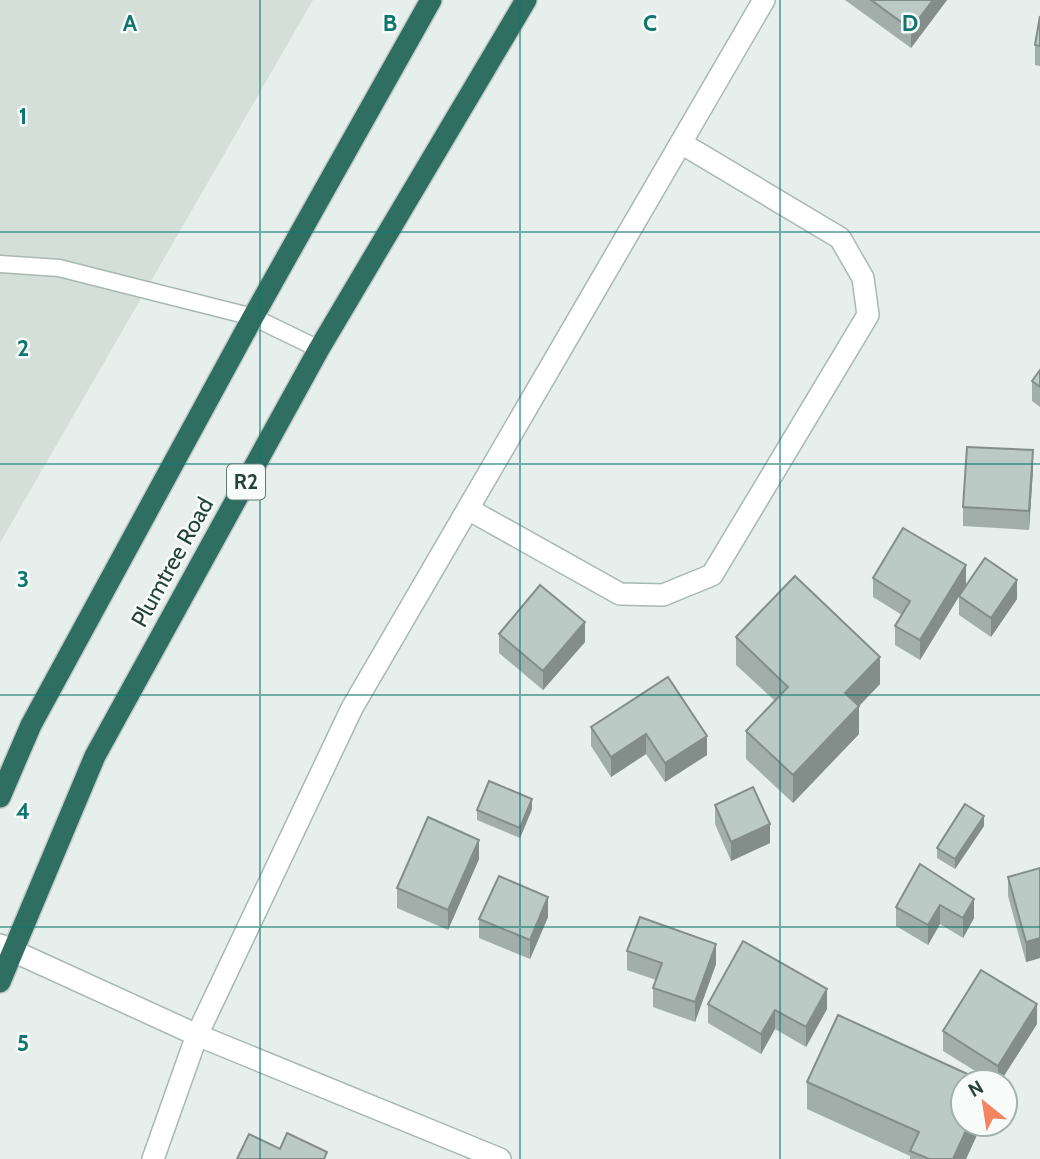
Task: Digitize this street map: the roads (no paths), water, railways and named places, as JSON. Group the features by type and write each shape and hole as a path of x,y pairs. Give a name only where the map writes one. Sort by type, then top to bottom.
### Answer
{"highway":[{"name":"Plumtree Road","path":"0,797 31,725 253,317 431,0"},
{"name":"Plumtree Road","path":"0,982 6,948 95,756 319,349 526,0"}],"street":[{"path":"153,1159 197,1035 352,708 764,0"},
{"path":"468,509 620,594 663,595 712,575 868,315 863,278 840,238 681,144"},
{"path":"6,948 197,1035 500,1159"}],"lane":[{"path":"0,264 59,268 253,317 319,349"}]}
